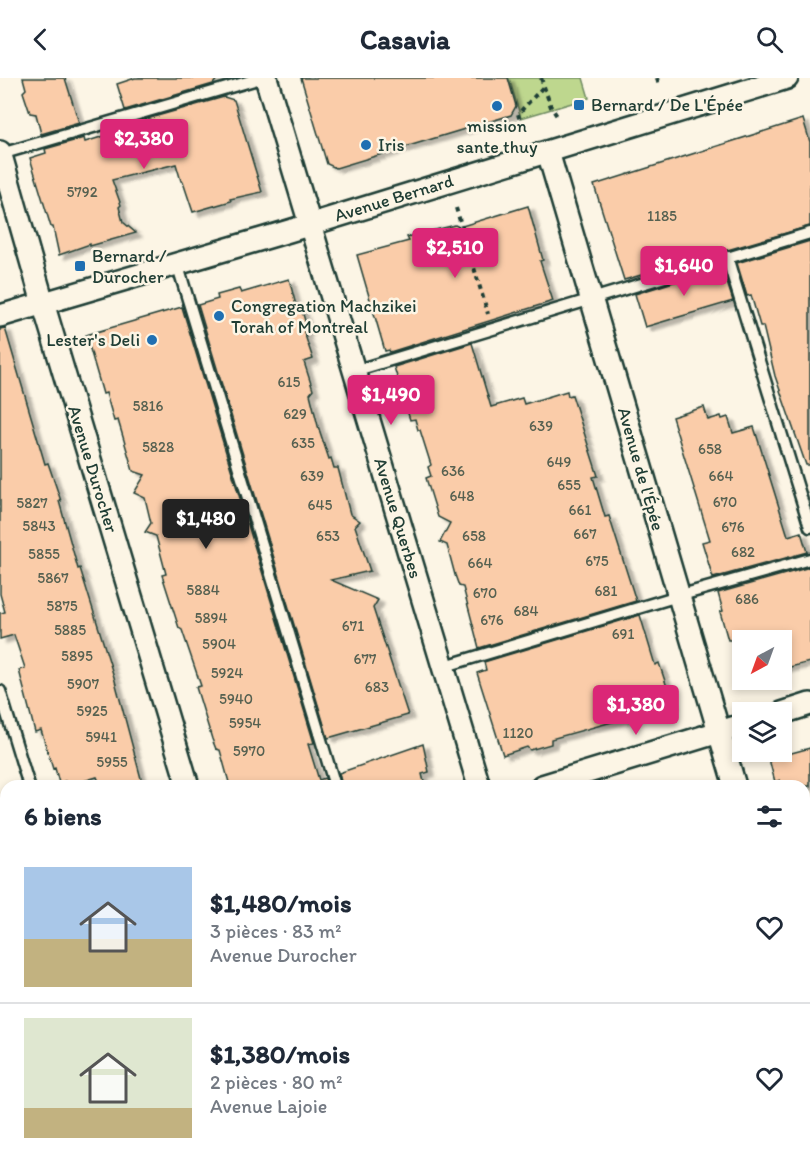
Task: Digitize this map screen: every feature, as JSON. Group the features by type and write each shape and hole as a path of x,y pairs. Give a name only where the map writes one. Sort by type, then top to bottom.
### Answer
{"street":[{"name":"Avenue Querbes","path":"266,78 477,780"},
{"name":"Avenue Bernard","path":"0,316 310,225 787,78"},
{"name":"Avenue de l'Épée","path":"548,152 590,301 733,780"},
{"name":"Avenue Durocher","path":"0,153 186,780"},
{"path":"792,710 810,704"},
{"path":"562,780 732,728"}],"lane":[{"path":"0,153 261,78"},
{"path":"354,371 810,233"},
{"path":"727,257 810,527"},
{"path":"177,263 333,780"},
{"path":"442,667 810,559"},
{"path":"0,691 26,780"}],"path":[{"path":"542,78 550,108 557,116"},
{"path":"657,78 659,86"},
{"path":"522,127 518,114 544,86"},
{"path":"456,208 492,329"}],"green space":[{"path":"509,78 583,78 589,98 521,118"}],"building":[{"path":"23,78 65,78 79,123 41,134 36,114 30,113 23,92 26,89"},
{"path":"135,78 218,78 213,84 125,110 117,84"},
{"path":"301,78 508,78 516,106 511,115 336,168 327,164"},
{"path":"224,97 234,100 262,192 230,199 231,201 193,212 176,164 112,180 121,205 119,207 123,222 136,233 90,246 90,244 59,255 53,227 51,227 30,158 46,153 45,149 84,138 85,142 130,128 129,124"},
{"path":"803,119 810,142 810,226 624,280 594,185"},
{"path":"528,206 543,260 540,261 553,301 390,352 385,351 357,255 409,241 407,237 455,225 459,227"},
{"path":"810,241 810,465 806,465 775,376 763,326 760,326 751,295 747,296 737,263"},
{"path":"722,267 733,301 645,327 635,294"},
{"path":"289,279 297,309 301,307 308,331 304,332 313,359 304,362 313,390 310,394 318,426 329,459 331,458 334,468 338,468 350,514 360,521 355,526 370,571 331,580 378,600 373,608 408,715 328,738 198,305 218,299 217,295 239,289 241,293"},
{"path":"182,307 314,743 308,744 319,780 228,780 220,750 216,749 212,739 196,687 201,686 162,575 166,574 156,536 145,532 151,523 145,498 134,493 145,475 133,471 118,420 114,421 106,393 103,394 86,335"},
{"path":"5,328 45,464 48,463 61,501 59,501 78,569 80,568 114,677 141,780 98,780 97,777 87,780 58,780 41,730 35,732 19,670 25,668 14,635 0,639 0,613 5,612 0,594 0,329"},
{"path":"472,343 491,407 522,398 524,404 567,391 568,396 572,395 598,476 593,477 605,517 609,516 636,601 479,648 463,587 459,586 447,545 440,542 450,523 438,517 426,478 431,476 428,467 431,465 415,419 410,420 394,367"},
{"path":"704,407 708,420 721,416 722,419 728,417 733,433 754,427 788,536 801,532 807,552 713,578 702,542 710,540 672,417"},
{"path":"810,567 810,662 792,666 792,630 732,630 732,640 728,640 720,612 723,611 718,593"},
{"path":"640,615 655,665 659,663 673,705 551,739 551,744 530,750 527,747 503,755 477,673 486,670 484,662"},
{"path":"423,744 429,772 422,774 424,780 341,780 339,773"},
{"path":"810,748 810,780 774,780 770,762 792,762 792,753"}],"place":[{"name":"Bernard / De L'Épée","path":"579,105"},
{"name":"mission sante thuy","path":"497,106"},
{"name":"Iris","path":"366,145"},
{"name":"Bernard / Durocher","path":"80,266"},
{"name":"Congregation Machzikei Torah of Montreal","path":"219,316"},
{"name":"Lester's Deli","path":"152,340"}]}
